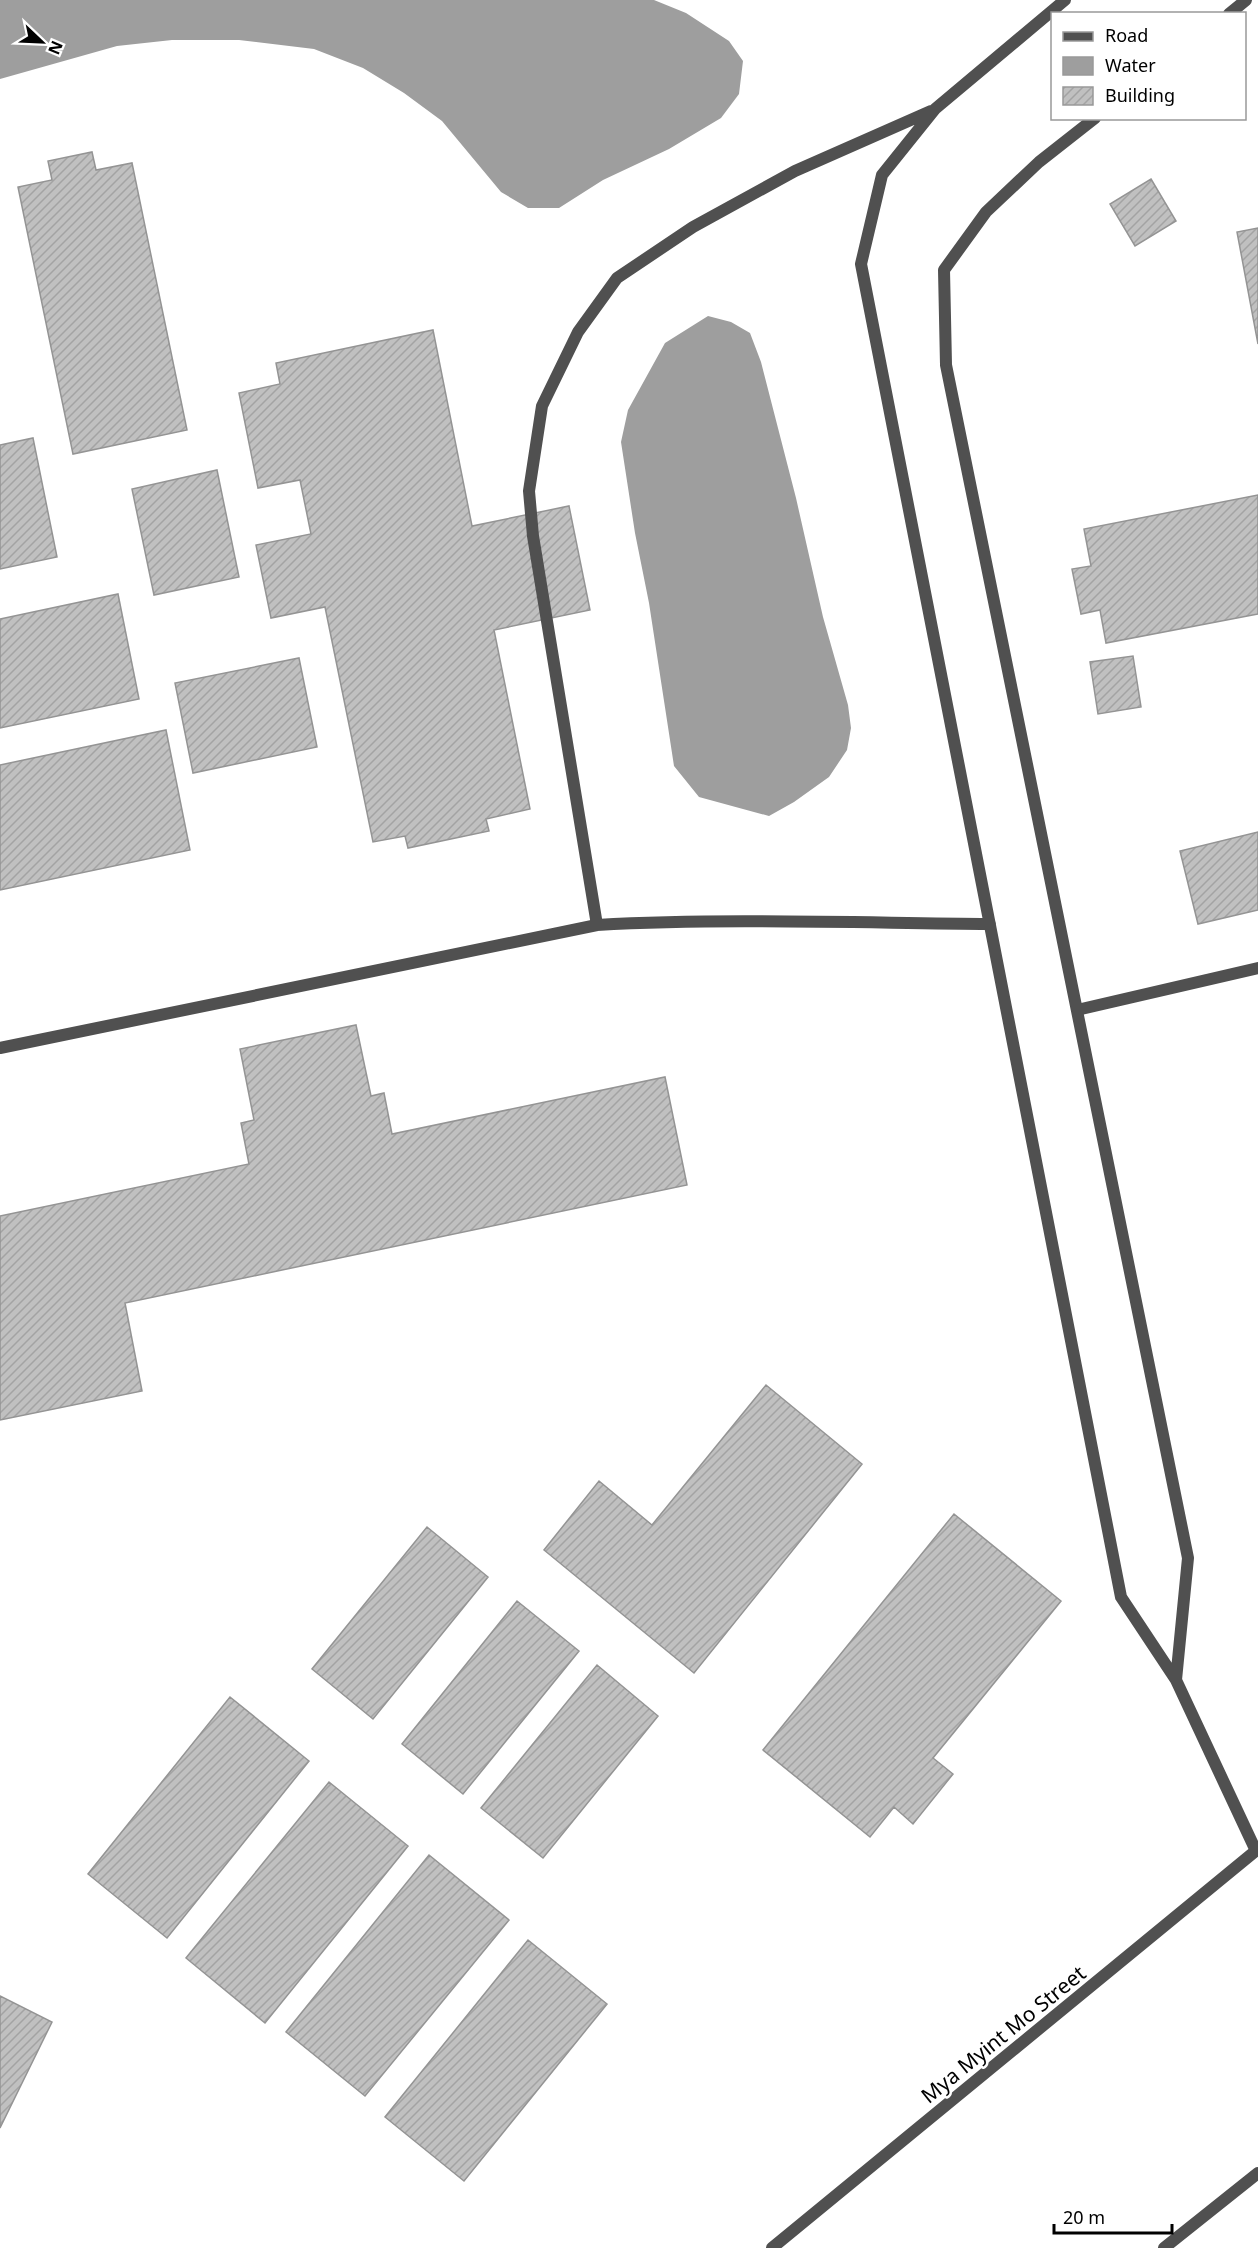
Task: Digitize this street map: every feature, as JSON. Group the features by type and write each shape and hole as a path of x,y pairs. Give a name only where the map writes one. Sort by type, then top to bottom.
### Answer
{"street":[{"path":"1065,0 935,109 882,175 861,264 1121,1597 1176,1680 1257,1850"},
{"path":"1231,12 1246,0"},
{"path":"597,925 533,536 530,491 542,406 578,332 618,278 693,227 795,171 935,109"},
{"path":"1092,120 1039,162 986,212 944,270 946,365 1188,1558 1176,1680"},
{"path":"0,1048 597,925 704,921 990,924"},
{"path":"1077,1010 1258,968"},
{"name":"Mya Myint Mo Street","path":"772,2248 1257,1850"},
{"path":"1164,2248 1258,2173"}],"water":[{"path":"0,0 654,0 686,13 729,41 743,61 739,94 721,118 669,149 603,180 559,208 528,208 501,192 442,121 404,93 363,68 314,49 239,40 172,40 117,46 0,79"},
{"path":"708,316 731,322 750,333 761,362 796,498 823,617 848,705 851,728 847,750 829,777 794,802 769,816 699,797 674,766 621,442 628,410 665,343"}],"building":[{"path":"92,152 96,170 132,163 187,430 73,454 18,187 52,180 48,161"},
{"path":"1151,179 1176,221 1135,246 1110,204"},
{"path":"1258,228 1258,344 1237,232"},
{"path":"433,330 472,526 569,506 590,610 494,630 530,809 486,819 489,831 408,848 405,836 373,842 325,607 271,618 256,545 311,534 300,480 258,488 239,393 280,384 276,363"},
{"path":"33,438 57,557 0,569 0,445"},
{"path":"217,470 239,577 154,595 132,489"},
{"path":"1258,495 1258,614 1106,643 1100,610 1081,614 1072,569 1091,566 1084,529"},
{"path":"118,594 139,699 0,728 0,619"},
{"path":"1133,656 1141,707 1098,714 1090,662"},
{"path":"299,658 317,747 193,773 175,683"},
{"path":"166,730 190,850 0,890 0,765"},
{"path":"1258,832 1258,910 1198,924 1180,851"},
{"path":"356,1025 371,1096 384,1093 392,1134 665,1077 687,1185 125,1303 142,1391 0,1420 0,1216 249,1164 241,1123 254,1120 240,1049"},
{"path":"766,1385 862,1464 694,1673 544,1550 599,1481 652,1525"},
{"path":"954,1514 1061,1601 933,1758 953,1774 913,1824 894,1807 870,1837 763,1750"},
{"path":"427,1527 488,1577 373,1719 312,1669"},
{"path":"517,1601 579,1651 463,1794 402,1744"},
{"path":"597,1665 658,1716 543,1858 481,1808"},
{"path":"230,1697 309,1761 167,1938 88,1874"},
{"path":"329,1782 408,1846 265,2023 186,1958"},
{"path":"429,1855 509,1920 365,2096 286,2032"},
{"path":"528,1940 607,2004 464,2181 385,2117"},
{"path":"0,1996 52,2022 0,2128"}]}
